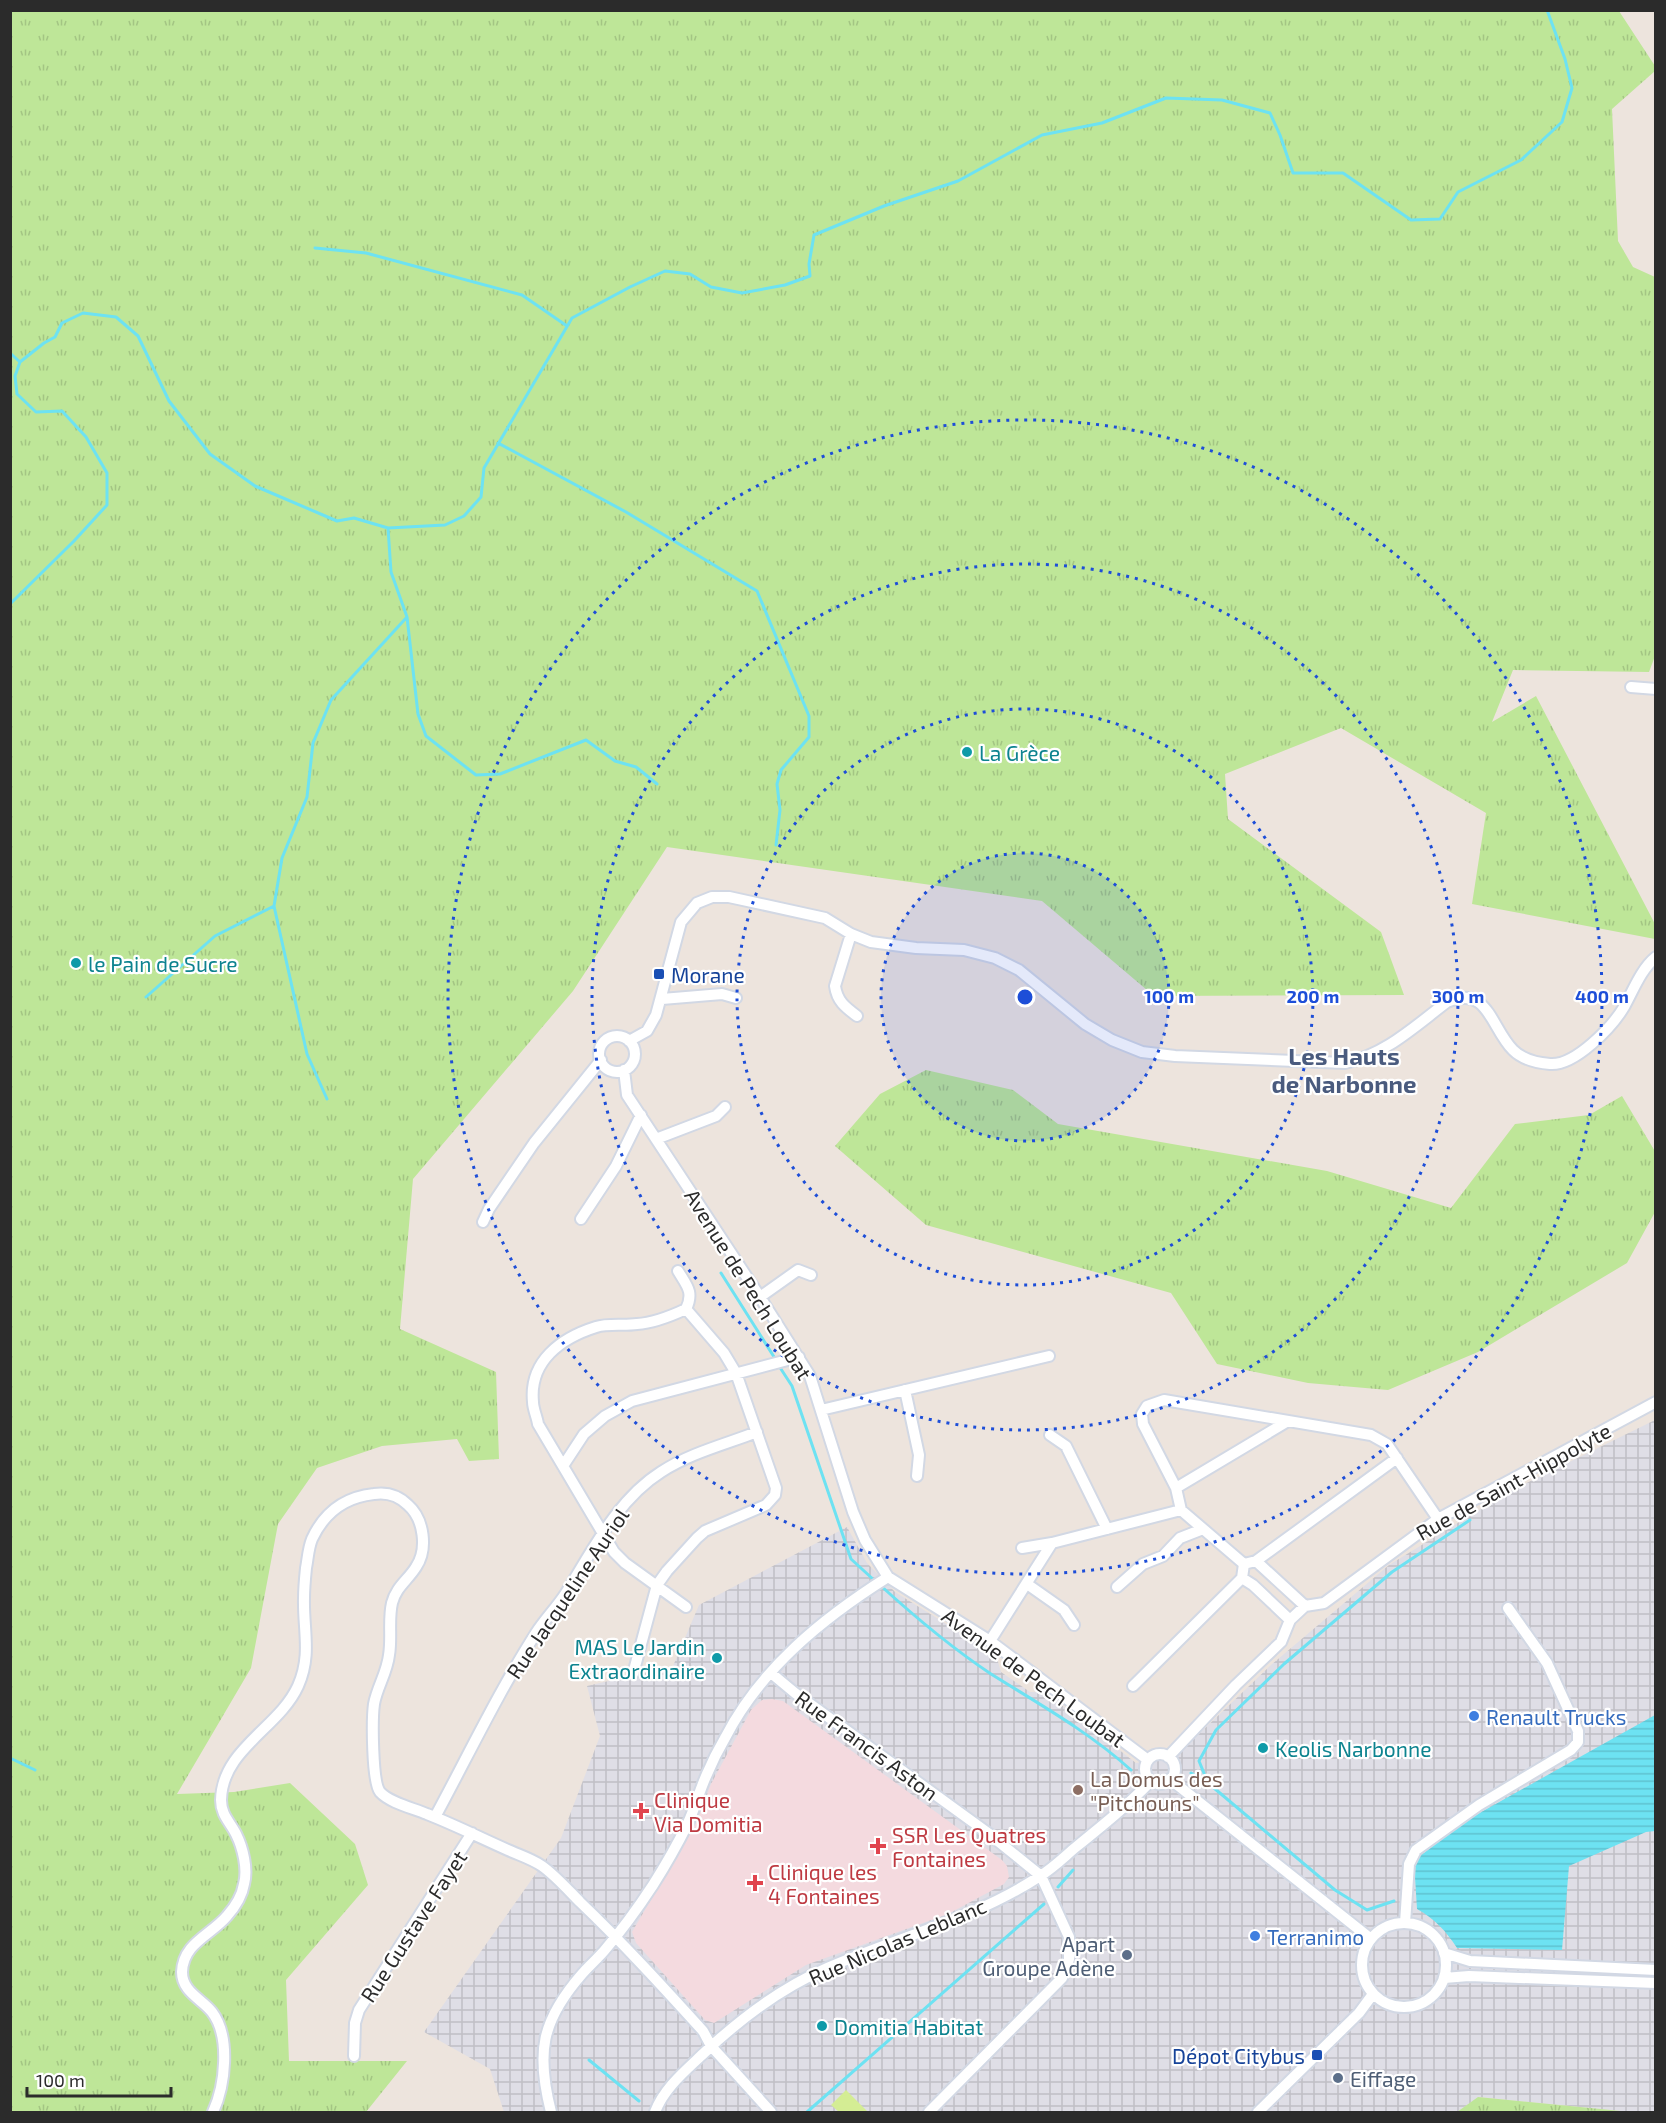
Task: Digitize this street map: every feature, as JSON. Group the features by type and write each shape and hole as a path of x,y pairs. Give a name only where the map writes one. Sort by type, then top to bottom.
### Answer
{"street":[{"path":"1632,687 1656,689"},
{"path":"629,1041 647,1031 662,999 681,922 697,903 712,897 729,897 825,918 851,934 889,946 964,950 995,958 1019,970 1085,1024 1112,1040 1142,1052 1175,1056 1345,1063 1370,1057 1386,1048 1447,1002 1465,997 1476,1000 1486,1010 1512,1049 1527,1059 1548,1064 1564,1063 1584,1050 1623,1010 1650,961 1656,957"},
{"path":"851,934 835,986 836,995 841,1003 857,1016"},
{"path":"662,999 722,994 736,998"},
{"path":"615,1036 629,1041 633,1045 635,1057 629,1067 618,1072 607,1069 601,1060 600,1050 605,1041 615,1036"},
{"path":"483,1222 489,1209 534,1143 601,1060"},
{"name":"Avenue de Pech Loubat","path":"624,1070 627,1095 810,1376 853,1512 884,1579 990,1641 1148,1760"},
{"path":"656,1139 716,1116 725,1107"},
{"path":"581,1219 616,1167 641,1116"},
{"path":"760,1297 798,1270 810,1275"},
{"path":"678,1271 690,1292 691,1299 686,1309 666,1318 640,1324 598,1327 575,1336 552,1349 536,1371 532,1401 538,1424 603,1535 625,1563 686,1607"},
{"path":"633,1674 657,1585 697,1538 705,1532 766,1505 772,1500 776,1488 736,1373 724,1353 686,1309"},
{"path":"821,1410 1049,1356"},
{"path":"563,1466 584,1434 604,1416 632,1401 799,1358"},
{"path":"905,1390 919,1455 917,1476"},
{"path":"1244,1564 1181,1510 1176,1488 1143,1424 1142,1414 1147,1406 1164,1400 1371,1435 1387,1444 1438,1520"},
{"name":"Rue de Saint-Hippolyte","path":"1168,1757 1236,1685 1281,1642 1290,1620 1305,1606 1324,1603 1438,1520 1656,1402"},
{"path":"1176,1488 1288,1420"},
{"name":"Rue Jacqueline Auriol","path":"435,1817 503,1689 537,1631 555,1611 622,1508 660,1472 681,1461 758,1432"},
{"path":"1050,1435 1066,1446 1107,1528"},
{"path":"1244,1564 1256,1561 1397,1458"},
{"path":"213,2112 220,2098 222,2083 222,2034 211,2011 186,1986 182,1972 188,1951 226,1918 238,1900 246,1881 244,1856 236,1834 223,1815 221,1799 225,1783 234,1762 250,1742 284,1710 298,1686 305,1662 307,1642 303,1599 309,1546 319,1525 330,1512 348,1500 383,1493 397,1497 417,1516 423,1545 418,1565 399,1587 392,1602 391,1643 387,1671 374,1707 377,1789 386,1797 472,1833 541,1866 616,1936 703,2031 711,2046 771,2112"},
{"path":"1022,1548 1052,1543 1181,1510"},
{"path":"1118,1587 1143,1564 1163,1556 1180,1538 1203,1529"},
{"path":"990,1641 1052,1543"},
{"path":"1256,1561 1305,1606"},
{"path":"1133,1686 1242,1578 1244,1564"},
{"path":"1242,1578 1253,1585 1290,1620"},
{"path":"551,2112 542,2071 546,2034 557,2006 616,1936 654,1884 688,1824 706,1775 726,1736 753,1692 787,1653 828,1617 884,1579"},
{"path":"1027,1584 1064,1610 1074,1625"},
{"path":"1405,1923 1409,1864 1416,1850 1479,1805 1571,1750 1578,1742 1578,1731 1547,1663 1508,1608"},
{"name":"Rue Francis Aston","path":"771,1673 795,1693 988,1833 1041,1876 1069,1937 1070,1959 1062,1978 929,2112"},
{"path":"1156,1755 1168,1757 1175,1770 1170,1779 1159,1784 1151,1781 1146,1773 1148,1760 1156,1755"},
{"path":"1170,1779 1371,1939"},
{"name":"Rue Nicolas Leblanc","path":"656,2112 659,2102 672,2084 711,2046 771,1999 828,1968 961,1917 1041,1876 1108,1821 1151,1781"},
{"name":"Rue Gustave Fayet","path":"354,2055 355,2024 359,2010 472,1833"},
{"path":"1405,1923 1429,1932 1438,1941 1444,1953 1444,1978 1437,1991 1426,2001 1413,2006 1398,2007 1384,2003 1373,1994 1362,1973 1362,1961 1371,1939 1381,1930 1405,1923"},
{"path":"1444,1953 1470,1961 1656,1970"},
{"path":"1444,1978 1469,1976 1656,1983"},
{"path":"1258,2112 1359,2013 1373,1994"}],"shaded area":[{"path":"1655,1420 1655,2112 1631,2112 1479,2097 1457,2112 504,2112 490,2069 424,2032 561,1838 600,1736 587,1686 673,1666 699,1605 847,1527 867,1563 895,1592 996,1655 1001,1672 1030,1692 1045,1692 1136,1763 1176,1756 1271,1665 1389,1565 1510,1491"},
{"path":"762,1700 783,1701 1002,1860 1007,1866 1009,1877 1004,1884 948,1914 806,1965 714,2023 705,2020 636,1943 632,1932 697,1821 711,1784 751,1710"}],"green space":[{"path":"11,11 1619,11 1655,66 1655,71 1612,109 1618,241 1633,267 1655,277 1655,656 1649,672 1513,670 1492,722 1536,696 1655,924 1655,939 1472,904 1486,813 1341,728 1225,774 1228,819 1381,932 1404,995 1154,996 1042,901 667,847 573,991 413,1179 400,1329 496,1372 499,1459 469,1461 457,1439 382,1446 317,1468 278,1524 251,1668 177,1794 234,1792 290,1783 355,1844 368,1885 286,1980 289,2061 407,2061 366,2112 11,2112"},
{"path":"926,1070 1013,1090 1058,1124 1327,1171 1451,1208 1515,1124 1589,1115 1622,1096 1656,1153 1655,1212 1627,1263 1478,1352 1388,1390 1308,1383 1217,1364 1171,1293 926,1225 835,1146 880,1094"},
{"path":"846,2090 868,2112 839,2112 831,2105"},
{"path":"1478,2097 1631,2112 1457,2112"}],"water":[{"path":"1655,1715 1655,1831 1646,1832 1569,1866 1562,1950 1457,1948 1440,1926 1417,1909 1414,1861 1460,1824"}],"waterway":[{"path":"10,604 107,505 107,473 86,437 62,411 36,412 17,394 15,376 20,362 55,337 62,323 83,313 116,317 138,336 169,401 210,454 255,486 337,521 354,518 388,528 445,525 464,516 481,497 484,468 572,318 665,271 690,274 711,287 742,293 785,285 810,276 809,264 814,235 884,206 958,181 1042,135 1102,123 1166,98 1222,100 1270,113 1293,173 1343,173 1411,220 1440,219 1458,192 1521,160 1562,122 1572,88 1565,59 1547,10"},
{"path":"315,248 366,253 522,295 567,326"},
{"path":"10,353 20,362"},
{"path":"498,443 626,512 757,591 809,716 809,737 781,770 777,784 780,810 776,845"},
{"path":"327,1099 307,1054 274,906 282,858 307,797 313,743 331,700 407,617 391,572 388,528"},
{"path":"407,617 418,714 426,736 476,775 500,774 586,740 615,761 636,767 657,784"},
{"path":"146,997 215,936 274,906"},
{"path":"721,1273 776,1360"},
{"path":"779,1366 792,1386 851,1559 875,1581"},
{"path":"1208,1783 1199,1761 1216,1730 1284,1664 1392,1572 1470,1520"},
{"path":"880,1585 962,1654 1081,1731 1131,1770"},
{"path":"10,1758 35,1770"},
{"path":"1191,1773 1208,1783 1335,1890 1367,1910 1394,1901"},
{"path":"1058,1887 1073,1870"},
{"path":"807,2112 1044,1904"},
{"path":"589,2060 639,2101"}],"place":[{"name":"La Grèce","path":"967,752"},
{"name":"le Pain de Sucre","path":"76,963"},
{"name":"Morane","path":"659,974"},
{"name":"MAS Le Jardin Extraordinaire","path":"717,1658"},
{"name":"Renault Trucks","path":"1474,1716"},
{"name":"Keolis Narbonne","path":"1263,1748"},
{"name":"La Domus des \"Pitchouns\"","path":"1078,1790"},
{"name":"Clinique Via Domitia","path":"641,1811"},
{"name":"SSR Les Quatres Fontaines","path":"878,1846"},
{"name":"Clinique les 4 Fontaines","path":"755,1883"},
{"name":"Terranimo","path":"1255,1936"},
{"name":"Apart Groupe Adène","path":"1127,1955"},
{"name":"Domitia Habitat","path":"822,2026"},
{"name":"Dépot Citybus","path":"1317,2055"},
{"name":"Eiffage","path":"1338,2078"}],"district":[{"name":"Les Hauts de Narbonne","path":"1344,1069"}]}
